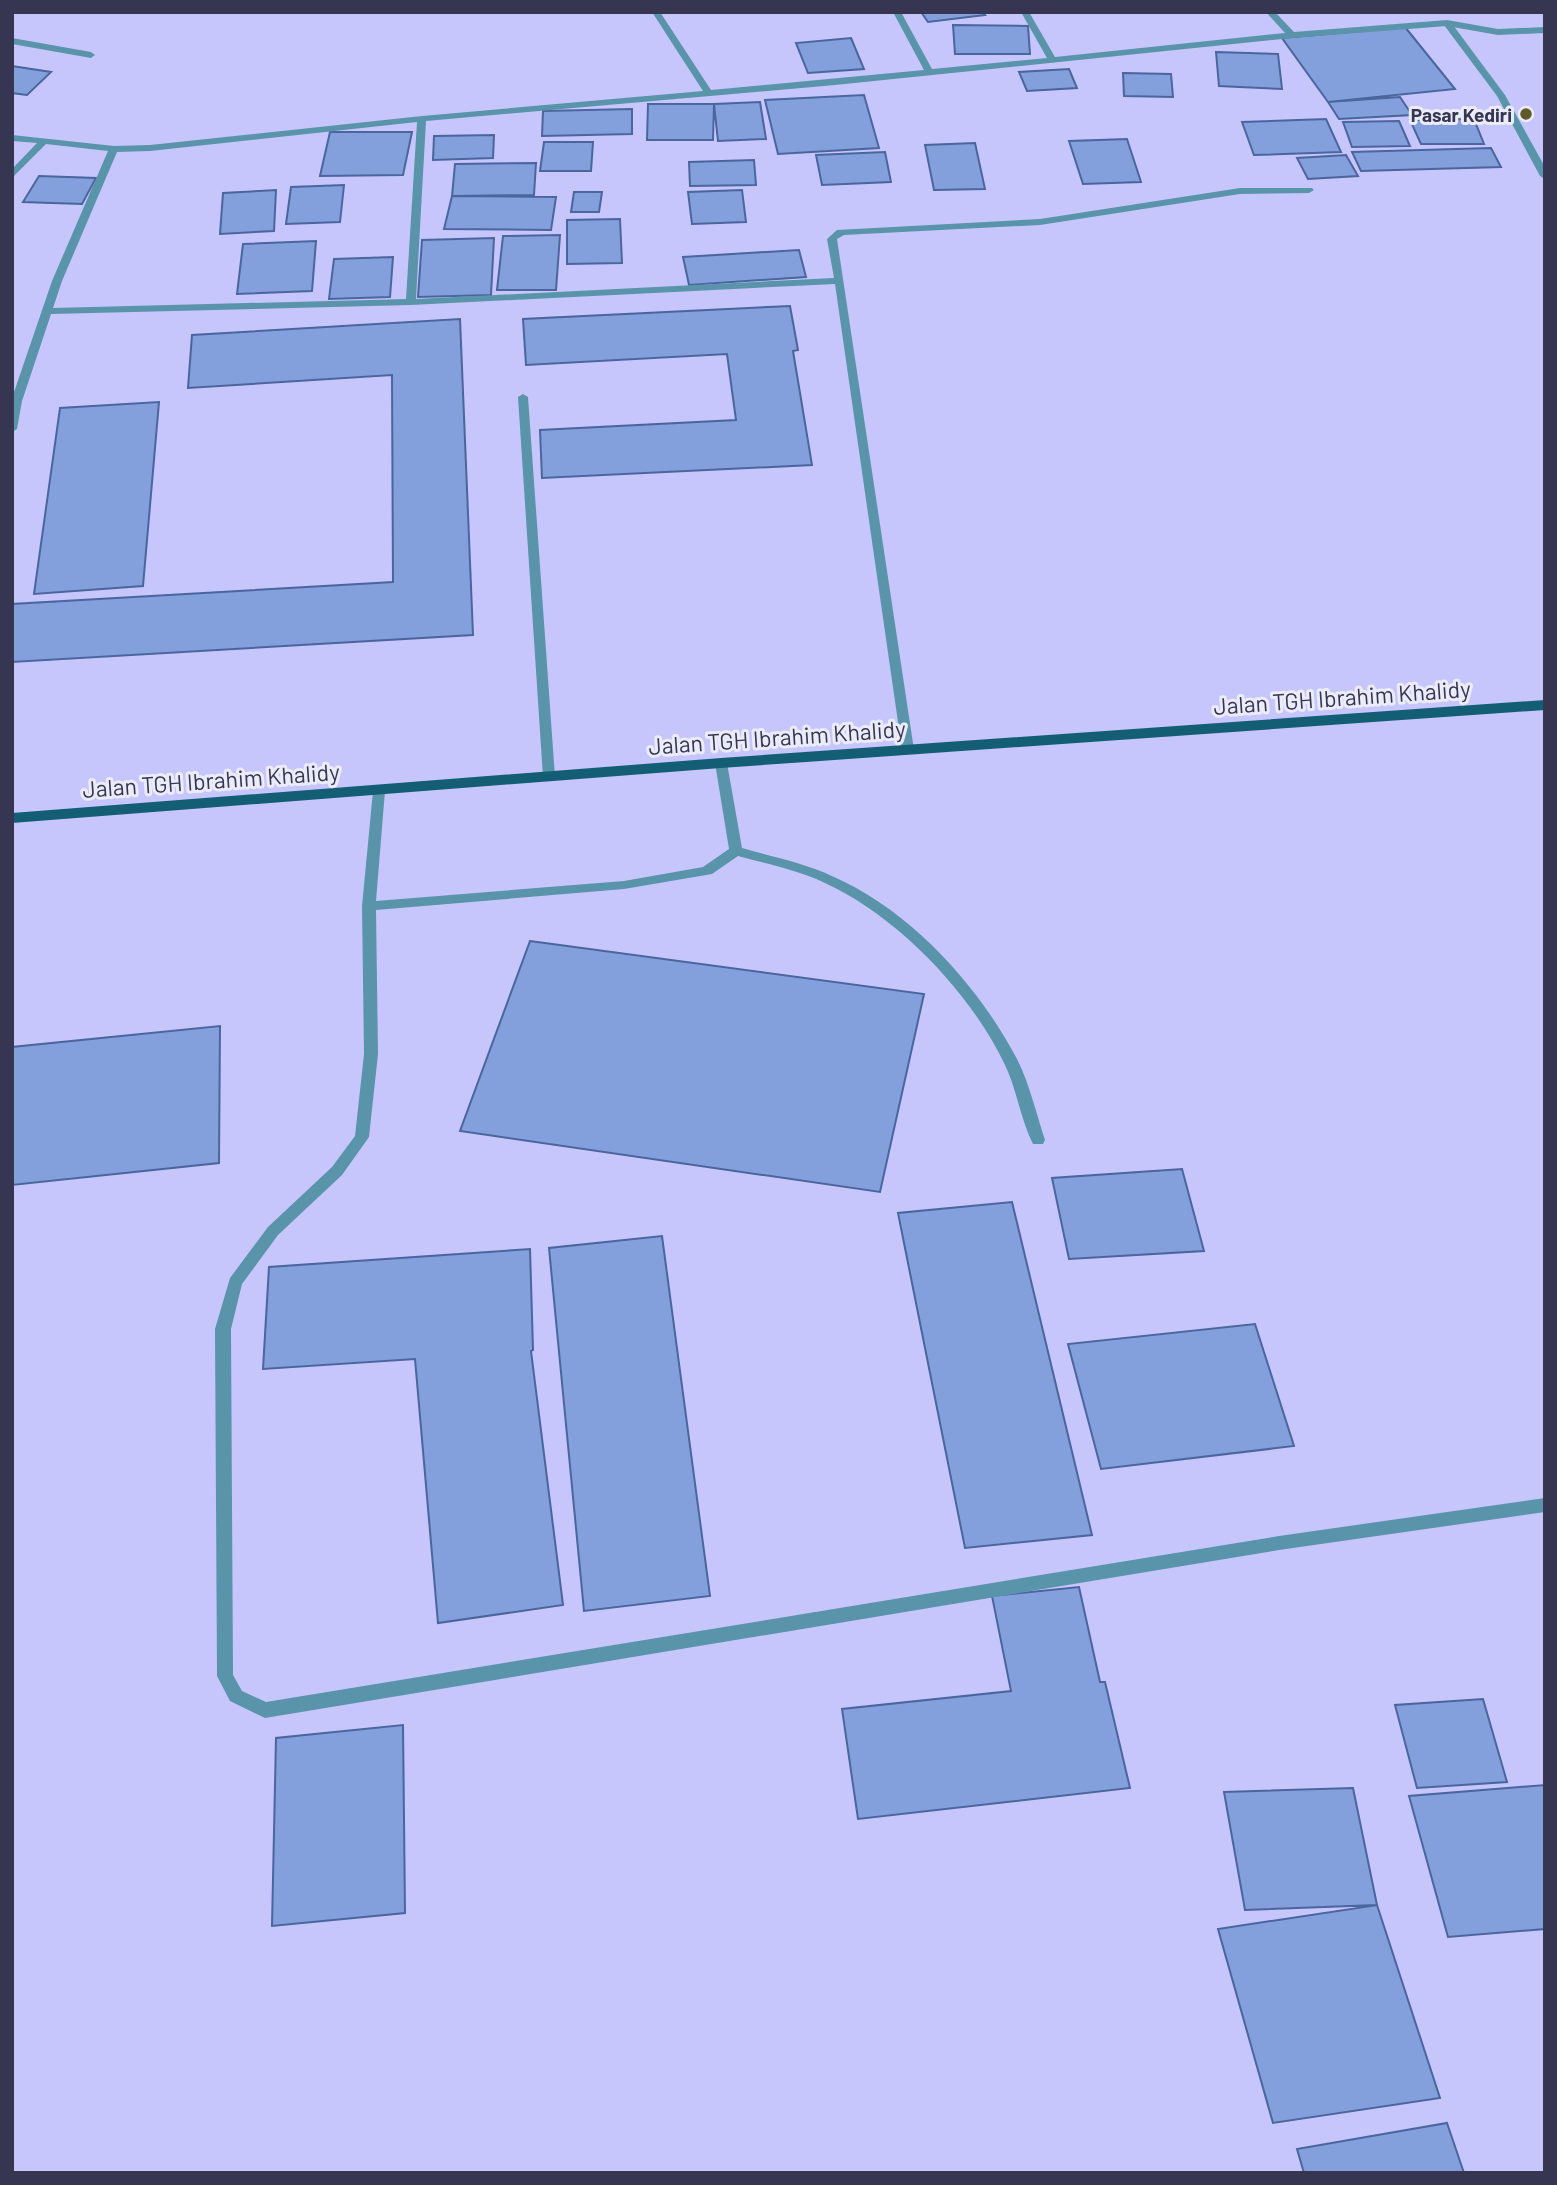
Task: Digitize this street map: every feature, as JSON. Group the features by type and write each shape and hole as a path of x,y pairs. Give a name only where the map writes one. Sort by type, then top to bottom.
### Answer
{"main road":[{"name":"Jalan TGH Ibrahim Khalidy","path":"12,818 721,763 1545,705"}],"street":[{"path":"656,12 709,94"},
{"path":"897,12 929,72"},
{"path":"1025,12 1052,59"},
{"path":"1270,12 1292,35"},
{"path":"1447,23 1501,95 1545,176"},
{"path":"12,138 114,149 150,148 1292,35 1447,23 1498,32 1545,30"},
{"path":"12,41 91,55"},
{"path":"411,302 422,119"},
{"path":"12,175 42,143"},
{"path":"12,429 15,401 57,281 114,149"},
{"path":"908,750 832,239 834,235 844,232 1040,222 1240,191 1309,190"},
{"path":"47,311 411,302 839,281"},
{"path":"523,397 549,777"},
{"path":"721,763 736,851"},
{"path":"379,791 369,906 371,1054 362,1137 337,1171 273,1231 234,1282 223,1329 225,1676 236,1696 265,1710 1279,1544 1545,1505"},
{"path":"369,906 624,885 707,871 736,851"},
{"path":"736,851 829,879 874,904 930,953 991,1029 1011,1062 1038,1140"}],"building":[{"path":"921,12 982,12 985,15 928,22"},
{"path":"953,25 1028,26 1030,54 955,54"},
{"path":"1405,27 1455,89 1328,102 1282,38"},
{"path":"851,38 864,69 808,73 796,43"},
{"path":"1216,52 1278,54 1282,89 1219,86"},
{"path":"12,66 51,72 27,95 12,93"},
{"path":"1069,69 1077,88 1027,91 1019,72"},
{"path":"1123,73 1171,74 1173,97 1124,96"},
{"path":"864,95 879,148 778,154 765,100"},
{"path":"1400,97 1412,115 1339,119 1328,102"},
{"path":"760,102 766,139 718,141 714,104"},
{"path":"648,104 714,104 713,140 647,140"},
{"path":"632,109 632,134 542,136 543,111"},
{"path":"1326,119 1341,152 1254,155 1242,122"},
{"path":"1474,119 1484,144 1421,144 1410,120"},
{"path":"1399,121 1410,146 1352,147 1343,122"},
{"path":"330,132 412,132 403,175 320,176"},
{"path":"494,135 493,158 433,160 434,136"},
{"path":"1127,139 1141,182 1083,184 1069,141"},
{"path":"544,142 593,142 591,171 540,171"},
{"path":"975,143 985,189 934,190 925,145"},
{"path":"1491,148 1501,167 1361,171 1352,152"},
{"path":"885,152 891,182 822,185 816,155"},
{"path":"1346,155 1358,176 1308,179 1297,158"},
{"path":"754,160 756,185 690,186 689,162"},
{"path":"536,163 534,195 452,196 455,164"},
{"path":"39,176 96,178 82,204 23,202"},
{"path":"344,185 340,222 286,224 291,187"},
{"path":"276,190 274,231 220,234 223,193"},
{"path":"742,190 746,222 692,224 688,192"},
{"path":"574,192 602,192 599,212 571,212"},
{"path":"452,196 556,197 551,230 444,229"},
{"path":"620,219 622,263 567,264 567,220"},
{"path":"560,235 556,290 497,290 503,236"},
{"path":"494,238 491,295 418,297 422,240"},
{"path":"316,241 312,291 237,294 243,244"},
{"path":"799,250 806,277 689,285 683,257"},
{"path":"393,257 390,297 329,299 334,259"},
{"path":"790,306 798,350 793,351 812,465 542,478 540,430 736,420 727,354 526,365 523,319"},
{"path":"460,319 473,635 12,662 12,604 393,582 392,375 188,388 192,335"},
{"path":"159,402 143,586 34,594 60,408"},
{"path":"530,941 924,994 880,1192 460,1131"},
{"path":"220,1026 219,1163 12,1185 12,1047"},
{"path":"1182,1169 1204,1251 1069,1259 1052,1178"},
{"path":"1012,1202 1092,1535 965,1548 898,1213"},
{"path":"662,1236 710,1596 584,1611 549,1248"},
{"path":"530,1249 531,1351 563,1605 438,1623 415,1359 263,1369 269,1267"},
{"path":"1255,1324 1294,1446 1101,1469 1068,1344"},
{"path":"1079,1587 1100,1682 1105,1682 1130,1788 858,1819 842,1709 1011,1691 992,1596"},
{"path":"1483,1699 1507,1782 1417,1788 1395,1705"},
{"path":"403,1725 405,1913 272,1926 276,1738"},
{"path":"1545,1785 1545,1929 1448,1937 1409,1796"},
{"path":"1353,1788 1377,1905 1245,1910 1224,1792"},
{"path":"1377,1905 1440,2098 1273,2123 1218,1929"},
{"path":"1447,2123 1464,2173 1304,2173 1297,2149"}],"place":[{"name":"Pasar Kediri","path":"1526,114"}]}
